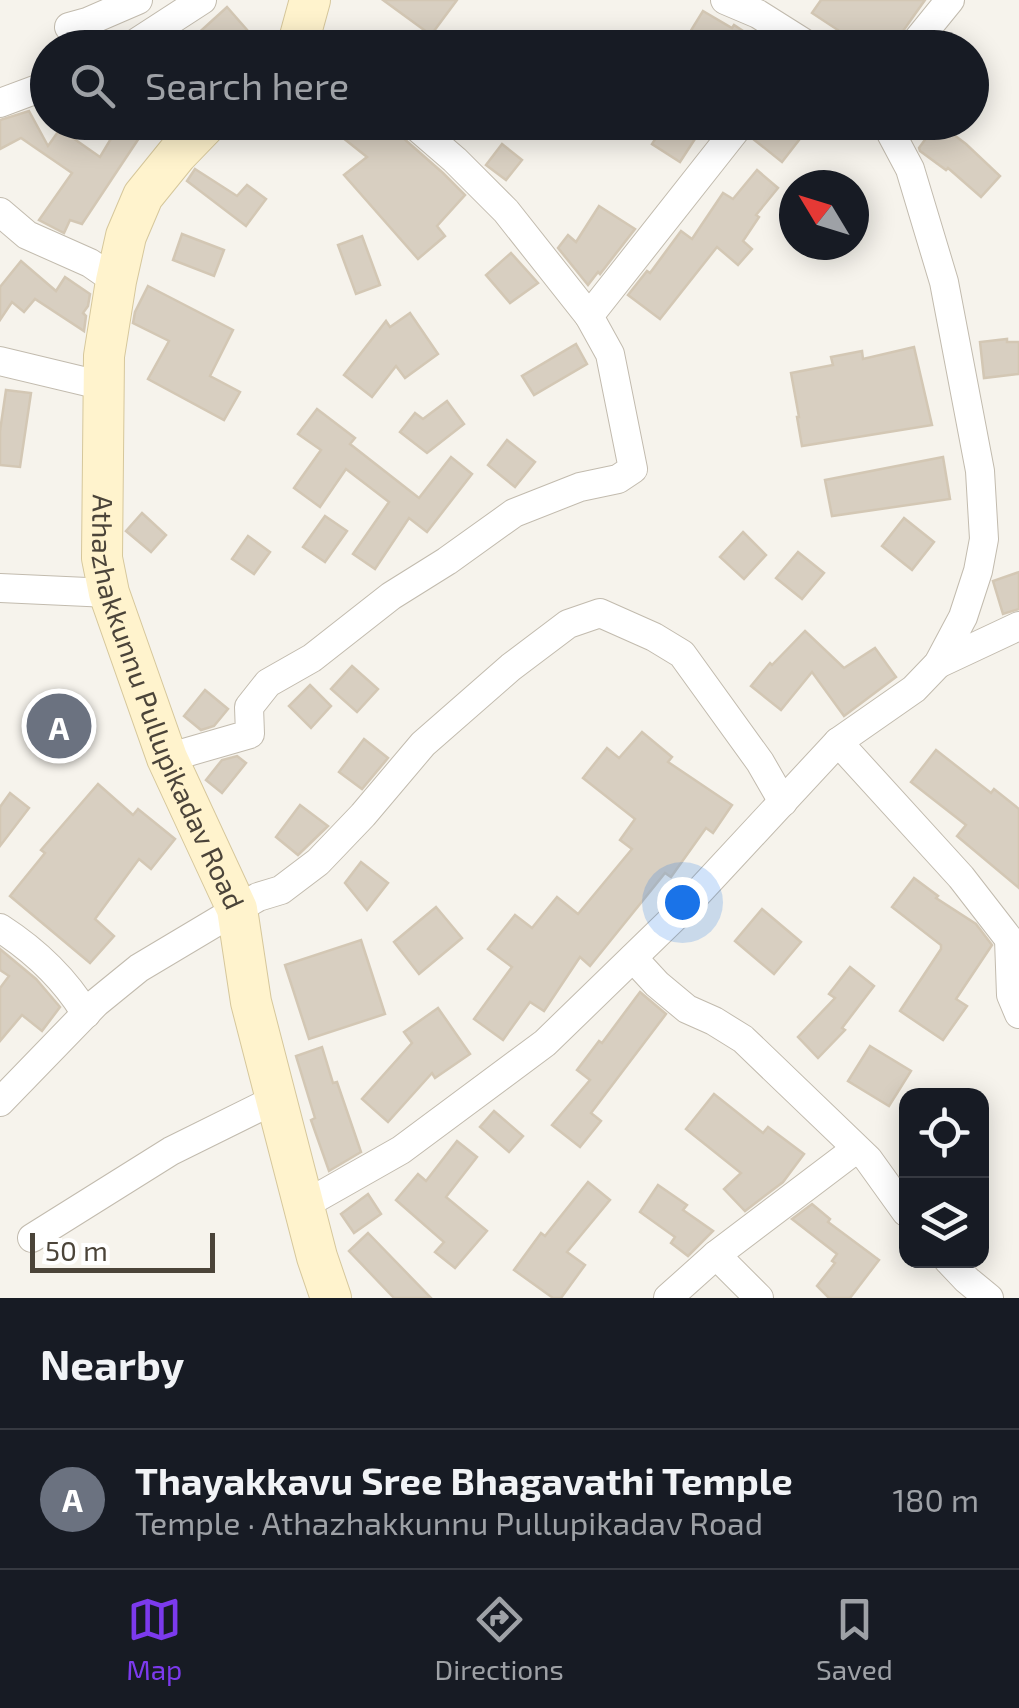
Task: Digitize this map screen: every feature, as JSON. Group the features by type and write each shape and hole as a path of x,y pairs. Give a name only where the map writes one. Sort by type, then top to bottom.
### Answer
{"main road":[{"path":"303,30 310,0"},
{"name":"Athazhakkunnu Pullupikadav Road","path":"191,140 142,196 126,236 116,281 104,356 102,558 110,593 167,758 238,909 251,1002 331,1298"}],"street":[{"path":"69,27 138,0"},
{"path":"156,30 202,0"},
{"path":"725,0 782,30"},
{"path":"926,30 950,0"},
{"path":"0,103 30,92"},
{"path":"167,758 250,734 249,707 268,683 312,658 391,596 514,513 580,487 618,479 633,469 610,354 589,316 506,211 432,140"},
{"path":"589,316 728,140"},
{"path":"304,1205 402,1150 545,1044 682,910 838,742 914,688 938,664 963,618 978,571 984,539 980,470 944,282 910,169 895,140"},
{"path":"0,212 27,235 90,264 116,281"},
{"path":"0,361 104,386"},
{"path":"2,594 110,593"},
{"path":"0,1102 86,1014 138,968 258,897 281,890 318,862 364,816 422,744 511,666 568,624 600,614 654,636 682,654 760,762 783,802"},
{"path":"938,664 1019,626"},
{"path":"838,742 1014,936 1011,996 1019,1014"},
{"path":"0,928 71,988 86,1014"},
{"path":"633,958 687,1009 742,1039 868,1159 899,1202"},
{"path":"32,1238 171,1151 276,1100"},
{"path":"668,1298 716,1255 856,1148"},
{"path":"716,1255 759,1298"},
{"path":"956,1268 989,1298"}],"building":[{"path":"383,0 457,0 435,30 424,30"},
{"path":"821,0 925,0 904,30 838,30 812,13"},
{"path":"227,7 247,30 202,30"},
{"path":"703,11 742,30 691,30"},
{"path":"29,111 30,140 45,140 48,146 52,140 76,140 100,157 110,140 138,140 82,224 70,220 64,233 39,220 72,173 21,138 0,149 0,120"},
{"path":"346,140 405,140 465,195 437,226 445,236 418,259 344,175 367,157"},
{"path":"655,140 694,140 680,162 652,144"},
{"path":"754,140 799,140 782,162"},
{"path":"925,140 961,140 1000,176 981,197 919,148"},
{"path":"502,144 522,160 506,180 486,165"},
{"path":"195,169 237,196 247,185 266,199 246,226 187,181"},
{"path":"757,170 778,188 756,215 759,217 743,241 752,249 738,265 717,247 660,319 628,295 681,231 692,239 723,193 733,199"},
{"path":"599,206 635,229 588,285 558,248 568,235 576,242"},
{"path":"182,234 224,250 214,276 173,260"},
{"path":"362,236 380,285 356,294 338,245"},
{"path":"511,253 538,283 510,303 486,275"},
{"path":"21,261 56,291 65,277 90,294 83,313 84,331 35,299 24,312 12,302 0,320 0,287"},
{"path":"148,286 233,330 210,376 240,392 224,420 148,379 169,341 133,323"},
{"path":"410,313 438,354 405,378 396,366 372,397 344,375 386,321 390,327"},
{"path":"980,342 1019,342 1019,374 984,378"},
{"path":"576,344 587,364 534,395 522,376"},
{"path":"914,347 932,425 802,446 791,373 833,365 831,357 862,351 863,359"},
{"path":"6,390 31,393 20,467 0,465"},
{"path":"447,401 464,424 427,453 400,432 415,413 423,419"},
{"path":"317,409 355,438 350,444 419,498 451,457 472,474 427,532 409,518 375,569 353,554 389,502 346,469 320,507 294,488 321,450 298,434"},
{"path":"507,440 535,462 515,487 488,465"},
{"path":"943,457 950,499 832,516 825,480"},
{"path":"142,513 166,535 151,552 126,531"},
{"path":"325,516 347,531 325,562 303,547"},
{"path":"904,518 934,542 912,570 882,546"},
{"path":"743,532 766,555 744,579 720,557"},
{"path":"248,536 270,552 254,574 232,559"},
{"path":"798,552 824,573 802,599 776,578"},
{"path":"1019,572 1019,609 1003,614 993,581"},
{"path":"805,631 844,668 875,648 896,677 844,716 812,672 781,710 751,686"},
{"path":"352,666 378,689 357,712 331,689"},
{"path":"310,685 331,706 311,728 289,706"},
{"path":"205,690 228,709 214,726 201,730 184,716"},
{"path":"59,693 91,720 59,759 27,733"},
{"path":"642,732 672,757 668,762 732,805 713,833 706,828 671,877 665,873 590,966 580,957 544,1011 530,1002 503,1040 474,1019 512,967 488,949 515,915 532,928 557,897 578,914 632,849 620,840 635,819 583,778 607,748 619,758"},
{"path":"364,739 388,758 362,789 339,772"},
{"path":"936,750 991,793 994,789 1019,809 1019,888 957,836 966,825 911,782"},
{"path":"237,756 246,763 222,793 206,780 222,760"},
{"path":"98,784 133,815 138,809 175,839 151,869 139,859 95,919 114,936 90,963 10,896 45,853 41,850"},
{"path":"10,793 29,808 0,846 0,807"},
{"path":"300,805 328,826 298,855 276,837"},
{"path":"361,862 388,883 367,910 345,883"},
{"path":"914,878 976,924 992,945 956,999 967,1006 943,1040 900,1011 941,949 941,945 892,907"},
{"path":"436,907 462,938 419,974 394,942"},
{"path":"762,909 801,942 774,974 735,941"},
{"path":"361,940 385,1014 309,1039 285,965"},
{"path":"0,949 36,979 60,1007 42,1031 22,1015 0,1041 0,988 9,976 0,970"},
{"path":"850,967 874,986 842,1028 845,1030 818,1058 798,1037 835,998 829,994"},
{"path":"640,992 666,1014 591,1113 601,1121 580,1147 552,1125 590,1080 577,1070"},
{"path":"438,1008 470,1054 435,1078 432,1073 388,1122 362,1099 412,1043 404,1032"},
{"path":"870,1046 911,1071 889,1106 848,1081"},
{"path":"322,1047 361,1152 329,1171 311,1120 315,1118 296,1056"},
{"path":"714,1094 763,1133 768,1127 804,1154 783,1182 745,1211 724,1189 741,1173 686,1129"},
{"path":"494,1111 523,1136 509,1152 480,1127"},
{"path":"457,1141 477,1157 446,1197 487,1231 455,1268 435,1252 444,1242 396,1200 418,1174 426,1181"},
{"path":"588,1182 610,1200 567,1252 585,1265 561,1298 553,1298 514,1270 541,1233 545,1236"},
{"path":"658,1185 687,1205 683,1210 713,1231 688,1256 671,1243 675,1237 640,1212"},
{"path":"368,1194 381,1214 354,1233 341,1214"},
{"path":"812,1204 830,1219 828,1222 879,1260 850,1298 829,1298 817,1286 835,1263 832,1261 837,1254 792,1219"},
{"path":"368,1233 431,1298 394,1298 349,1251"}],"place":[{"name":"Thayakkavu Sree Bhagavathi Temple","path":"59,726"}]}
